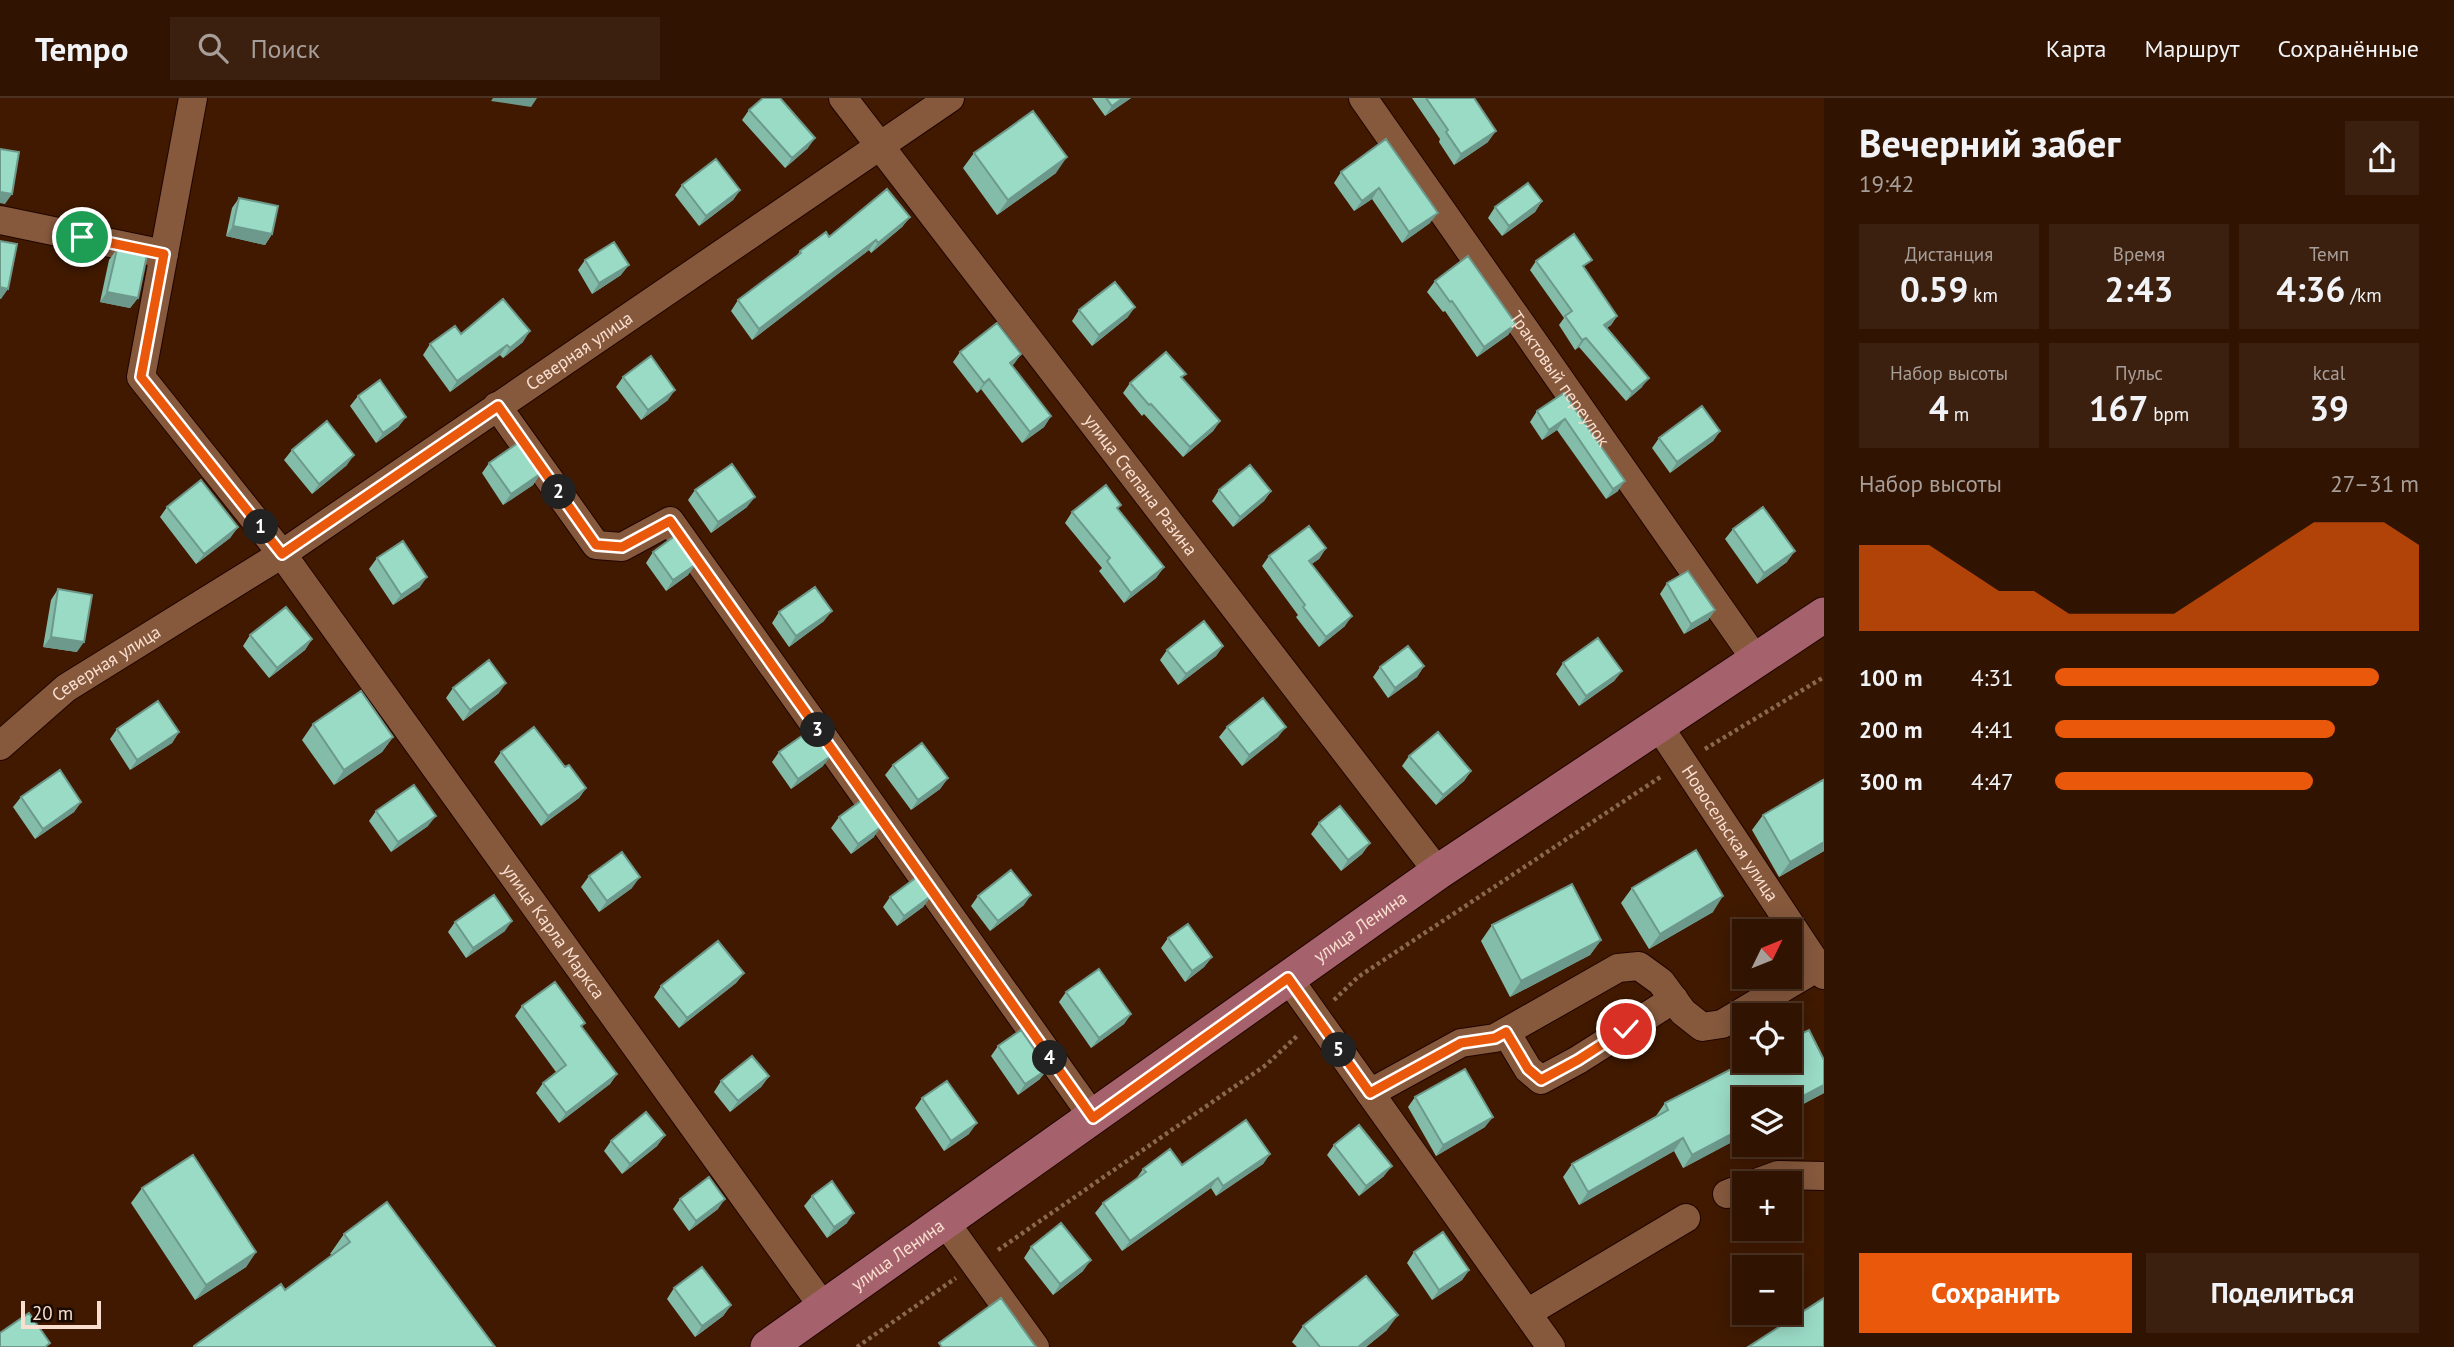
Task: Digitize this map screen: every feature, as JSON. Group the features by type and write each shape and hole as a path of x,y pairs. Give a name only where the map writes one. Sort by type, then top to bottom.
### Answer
{"main road":[{"name":"улица Ленина","path":"768,1347 1437,872 1824,615"}],"street":[{"name":"улица Карла Маркса","path":"193,98 141,377 282,554 824,1308"},
{"name":"улица Степана Разина","path":"843,98 1437,872"},
{"name":"Северная улица","path":"0,746 66,688 282,554 950,98"},
{"name":"Трактовый переулок","path":"1363,98 1756,660"},
{"path":"0,220 164,254"},
{"path":"498,406 596,545 622,547 670,521 1093,1118"},
{"name":"Новосельская улица","path":"1658,725 1821,971"},
{"path":"1370,1093 1461,1043 1495,1038 1618,968 1639,966 1661,982 1683,1012 1702,1027 1722,1024 1821,971"},
{"path":"1288,978 1551,1347"},
{"path":"1506,1032 1528,1069 1541,1080 1578,1060 1674,999"},
{"path":"1802,1176 1824,1176"},
{"path":"1527,1313 1686,1218"},
{"path":"945,1222 1035,1347"}],"building":[{"path":"763,98 780,98 815,138 792,158 749,110"},
{"path":"1106,98 1123,98 1112,106"},
{"path":"1426,98 1474,98 1496,131 1461,154"},
{"path":"1033,111 1067,157 1008,200 974,153"},
{"path":"1386,139 1438,213 1409,232 1379,188 1362,201 1341,172"},
{"path":"0,149 19,152 12,194 0,192"},
{"path":"716,159 740,190 706,216 682,185"},
{"path":"1528,183 1542,201 1509,226 1495,207"},
{"path":"887,189 910,217 759,329 738,300 826,232 829,237"},
{"path":"239,198 278,206 272,234 233,226"},
{"path":"1574,234 1592,260 1583,266 1617,316 1604,325 1649,378 1632,392 1586,338 1582,340 1565,316 1572,311 1536,261"},
{"path":"0,241 17,244 8,289 0,287"},
{"path":"614,242 629,265 599,283 585,260"},
{"path":"117,249 147,255 138,298 107,292"},
{"path":"1468,256 1516,324 1484,347 1435,281"},
{"path":"1115,282 1135,307 1099,335 1079,310"},
{"path":"503,299 530,331 510,348 507,345 457,381 430,344 455,326 461,334"},
{"path":"997,323 1021,354 1010,363 1051,416 1030,432 989,379 984,383 960,352"},
{"path":"1166,352 1186,374 1181,377 1220,421 1190,447 1130,383"},
{"path":"651,356 675,390 648,410 623,377"},
{"path":"380,380 406,417 383,433 358,396"},
{"path":"1564,393 1625,481 1613,489 1565,419 1549,430 1537,411"},
{"path":"1702,406 1720,431 1677,462 1659,438"},
{"path":"327,421 354,455 319,484 292,450"},
{"path":"518,443 540,474 511,494 489,463"},
{"path":"732,464 755,497 718,522 695,490"},
{"path":"1250,465 1271,491 1240,517 1219,490"},
{"path":"201,480 238,527 204,554 167,507"},
{"path":"1106,485 1121,505 1117,508 1164,567 1131,593 1107,561 1110,558 1072,512"},
{"path":"1763,507 1795,551 1764,573 1733,529"},
{"path":"1309,526 1326,548 1309,561 1352,616 1326,637 1269,556"},
{"path":"675,536 695,565 673,580 653,552"},
{"path":"403,541 427,577 401,595 377,558"},
{"path":"1688,571 1715,610 1691,624 1667,583"},
{"path":"815,587 832,611 796,636 779,612"},
{"path":"58,589 92,595 84,642 51,637"},
{"path":"286,607 312,639 277,668 250,635"},
{"path":"1204,621 1223,646 1186,674 1167,650"},
{"path":"1598,638 1622,671 1586,696 1563,663"},
{"path":"1408,646 1424,666 1395,688 1380,667"},
{"path":"489,660 506,683 470,710 453,688"},
{"path":"361,691 393,737 344,770 313,724"},
{"path":"1263,698 1286,727 1249,755 1227,727"},
{"path":"158,701 179,732 137,760 117,729"},
{"path":"534,727 565,767 569,765 586,788 548,816 501,752"},
{"path":"812,729 831,756 798,779 779,752"},
{"path":"1438,732 1471,771 1443,795 1409,756"},
{"path":"922,743 948,778 918,800 893,765"},
{"path":"60,770 81,802 43,829 21,797"},
{"path":"1823,780 1824,842 1790,862 1763,815"},
{"path":"414,785 436,816 398,842 376,811"},
{"path":"862,800 881,827 858,844 839,817"},
{"path":"1340,806 1370,843 1348,860 1319,823"},
{"path":"1696,850 1723,896 1660,934 1632,888"},
{"path":"622,852 640,877 607,901 589,876"},
{"path":"1011,870 1031,895 998,921 978,896"},
{"path":"917,877 931,896 904,916 890,897"},
{"path":"1572,884 1601,940 1521,981 1492,925"},
{"path":"494,895 512,921 473,948 455,922"},
{"path":"1188,924 1212,957 1192,971 1168,938"},
{"path":"718,941 744,973 687,1018 661,986"},
{"path":"1099,969 1131,1014 1099,1038 1066,992"},
{"path":"555,982 585,1023 581,1026 617,1074 566,1113 543,1083 566,1065 522,1006"},
{"path":"1021,1030 1048,1069 1025,1084 998,1046"},
{"path":"1809,1030 1824,1060 1824,1085 1802,1097 1802,1087 1732,1087 1732,1134 1692,1155 1683,1138 1588,1192 1572,1164 1668,1110 1665,1103 1732,1069 1732,1073 1802,1073 1802,1033"},
{"path":"752,1056 769,1076 738,1101 721,1081"},
{"path":"1465,1069 1493,1117 1443,1145 1415,1097"},
{"path":"947,1081 977,1123 951,1141 922,1098"},
{"path":"646,1112 665,1135 630,1164 611,1141"},
{"path":"1246,1120 1270,1154 1223,1186 1218,1178 1130,1241 1103,1203 1146,1172 1143,1169 1170,1149 1182,1165"},
{"path":"1359,1125 1392,1166 1366,1186 1334,1145"},
{"path":"193,1155 256,1252 206,1285 142,1188"},
{"path":"709,1177 725,1199 696,1221 680,1199"},
{"path":"832,1181 854,1213 834,1227 812,1196"},
{"path":"387,1202 495,1347 194,1347 281,1284 285,1290 350,1242 344,1234"},
{"path":"1061,1223 1091,1260 1060,1284 1031,1247"},
{"path":"1443,1232 1469,1270 1439,1290 1414,1252"},
{"path":"702,1267 731,1305 702,1326 674,1288"},
{"path":"1366,1276 1398,1315 1358,1347 1320,1347 1303,1326"},
{"path":"1001,1298 1036,1347 942,1347 939,1343"},
{"path":"1824,1298 1824,1347 1748,1347 1782,1325 1802,1325 1802,1312"},
{"path":"29,1313 50,1343 45,1347 0,1347 0,1333"}],"route":[{"path":"82,237 164,254 141,377 282,554 498,406 596,545 622,547 670,521 1093,1118 1288,978 1370,1093 1461,1043 1495,1038 1506,1032 1528,1069 1541,1080 1626,1029"}]}
